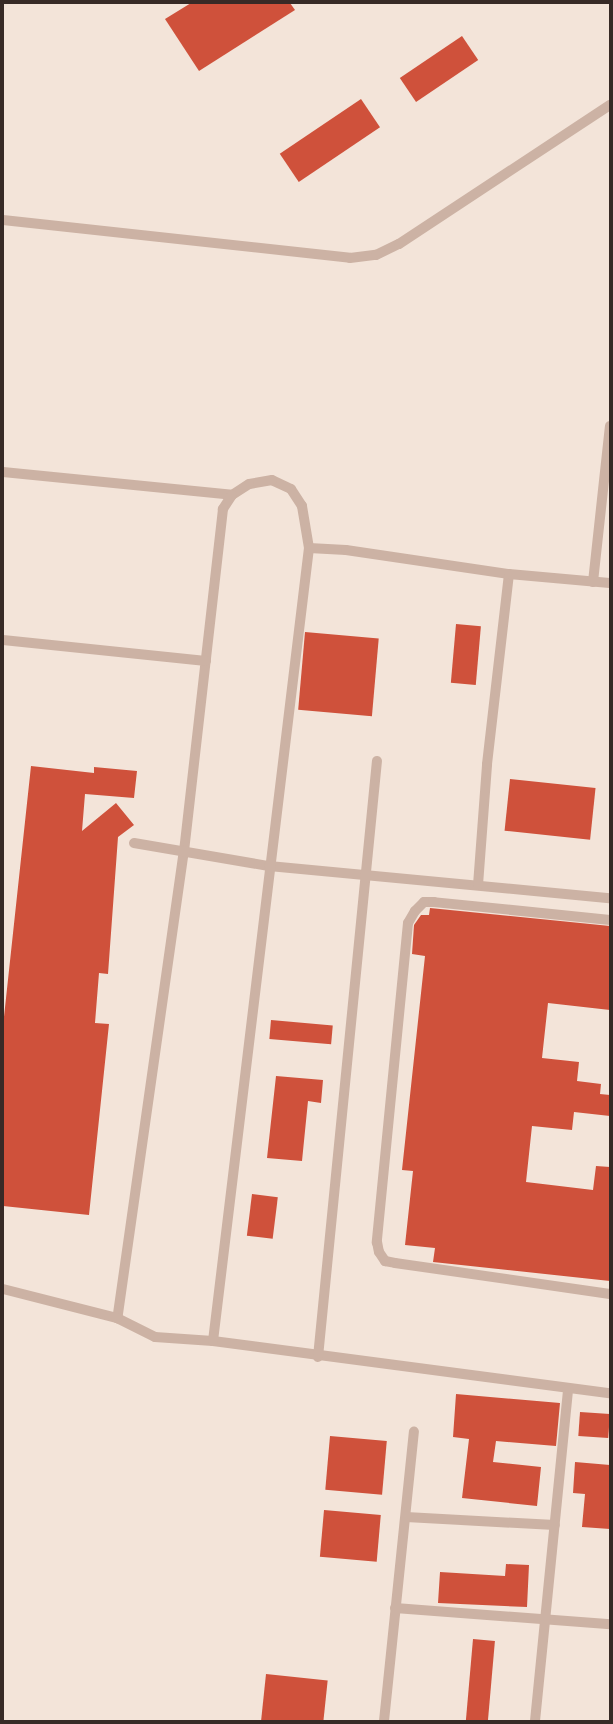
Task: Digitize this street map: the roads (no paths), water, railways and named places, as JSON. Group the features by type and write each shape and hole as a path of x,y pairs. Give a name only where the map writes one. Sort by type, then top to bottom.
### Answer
{"lane":[{"path":"3,220 350,258 376,255 399,244 610,104"},
{"path":"593,582 610,426"},
{"path":"3,472 232,495"},
{"path":"117,1318 184,850 223,509 232,495 249,484 272,480 291,489 302,506 309,548 269,866 213,1341"},
{"path":"309,548 346,550 509,574 610,583"},
{"path":"478,885 487,764 509,574"},
{"path":"3,640 206,661"},
{"path":"318,1357 377,761"},
{"path":"134,843 184,850 269,866 610,898"},
{"path":"610,920 434,902 424,902 415,911 408,923 377,1242 378,1252 385,1261 610,1294"},
{"path":"3,1289 117,1318 155,1337 213,1341 318,1357 610,1393"},
{"path":"536,1721 568,1389"},
{"path":"384,1721 414,1432"},
{"path":"406,1517 555,1525"},
{"path":"395,1608 610,1624"}]}
